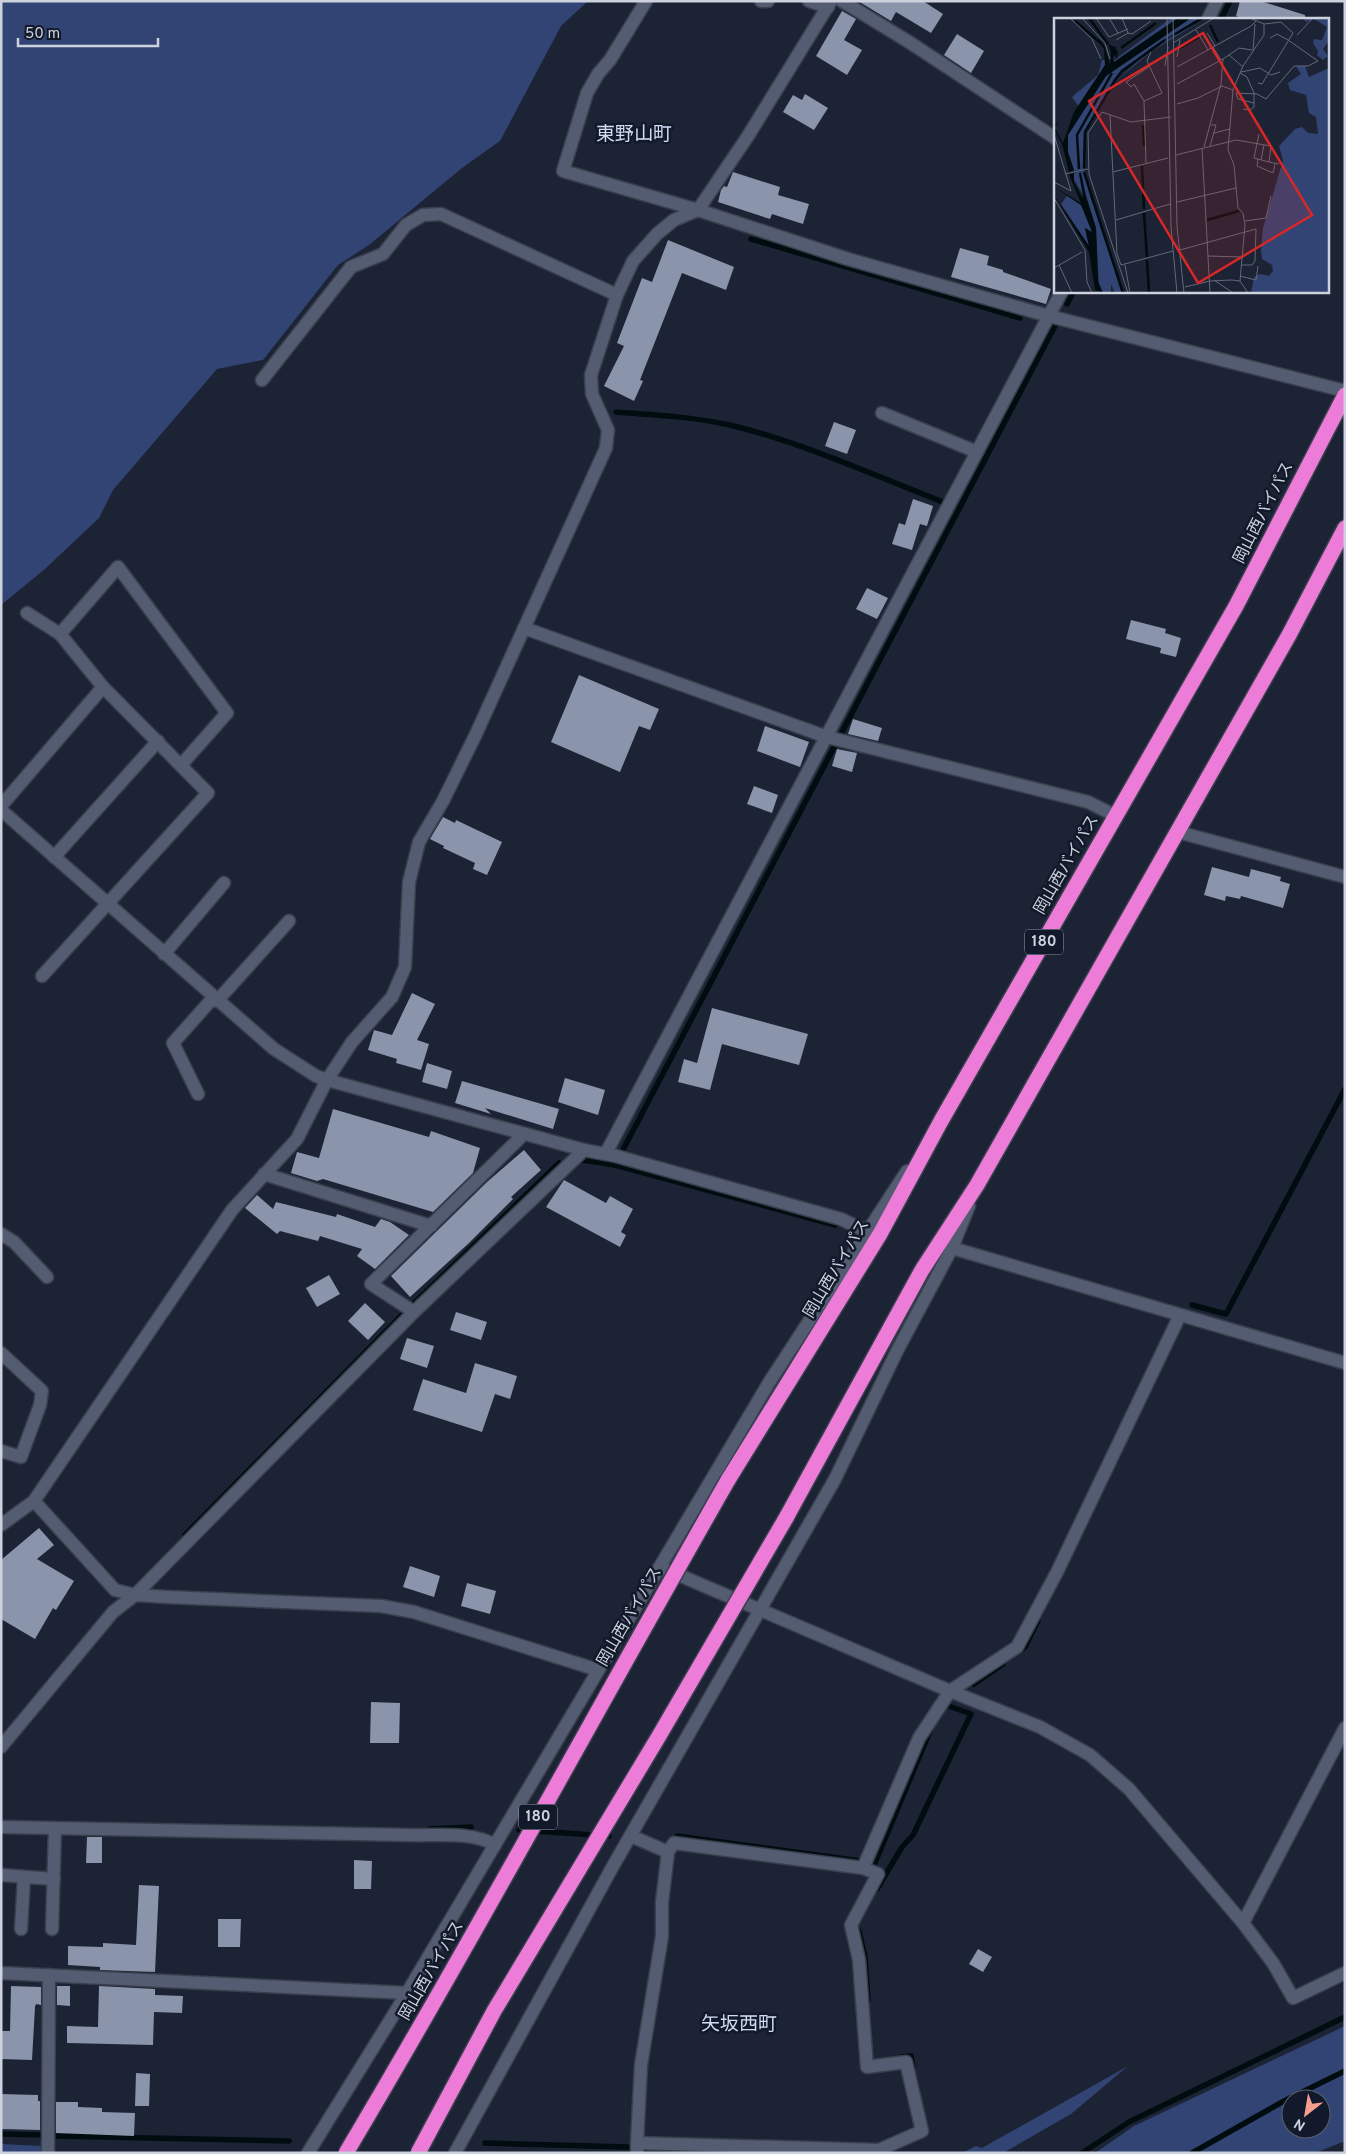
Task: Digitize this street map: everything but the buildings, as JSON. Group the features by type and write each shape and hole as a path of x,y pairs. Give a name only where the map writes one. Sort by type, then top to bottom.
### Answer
{"highway":[{"name":"岡山西バイパス","path":"346,2153 442,1991 601,1702 728,1480 880,1234 941,1121 1236,606 1345,395"},
{"path":"418,2153 494,2010 660,1736 786,1518 922,1270 977,1185 1289,635 1345,528"}],"street":[{"path":"646,1 610,60 598,74 587,93 563,171 698,210 848,259 1049,316 1345,391"},
{"path":"761,1 768,1"},
{"path":"1,1525 34,1501 232,1210 297,1139 327,1080 352,1042 392,997 405,967 410,882 419,842 443,801 606,448 608,430 592,394 591,375 617,295 633,261 657,234 674,220 698,210 748,136 829,4 810,1"},
{"path":"842,1 1054,137"},
{"path":"1208,18 1217,1"},
{"path":"262,380 351,267 383,254 406,225 423,215 441,214 617,295"},
{"path":"615,1155 833,739 978,452 1061,292"},
{"path":"882,413 978,452"},
{"path":"60,634 118,567 227,713 182,764"},
{"path":"27,613 60,634 103,687 182,764 208,793 42,976"},
{"path":"524,628 833,739 1088,802 1116,816"},
{"path":"1,806 103,687"},
{"path":"54,857 158,741"},
{"path":"1,810 274,1049 316,1076 584,1150 615,1155 841,1219 866,1231"},
{"path":"1178,832 1345,877"},
{"path":"164,954 224,882"},
{"path":"198,1094 173,1042 289,921"},
{"path":"308,2153 407,1994 770,1381 866,1231 941,1121"},
{"path":"410,1309 371,1284 524,1134"},
{"path":"1,1747 113,1612 135,1595 410,1309 584,1150"},
{"path":"264,1174 431,1226"},
{"path":"455,2153 631,1836 835,1479 898,1349 952,1248 977,1185"},
{"path":"1,1234 14,1242 47,1277"},
{"path":"952,1248 1345,1363"},
{"path":"863,1868 919,1738 950,1691 1017,1647 1056,1572 1180,1315"},
{"path":"1,1353 42,1392 40,1405 21,1457 1,1451"},
{"path":"34,1501 114,1590 135,1595 381,1606 414,1612 598,1670"},
{"path":"659,1566 950,1691 1040,1727 1090,1755 1129,1789 1242,1923 1273,1963 1293,1998 1345,1973"},
{"path":"1242,1923 1345,1728"},
{"path":"1,1827 470,1838 486,1840 495,1845"},
{"path":"52,1929 56,1828"},
{"path":"631,1836 668,1852"},
{"path":"674,1843 863,1868 878,1874 851,1925 859,1960 868,2067 906,2062 922,2131 879,2150 637,2148 641,2065 662,1936 662,1902 668,1852 674,1843"},
{"path":"1,1875 54,1879"},
{"path":"21,1929 24,1877"},
{"path":"1,1974 407,1994"},
{"path":"48,2153 49,1975"}],"shaded area":[{"path":"1,1 588,1 561,26 500,141 462,168 369,245 338,265 263,360 217,369 113,490 99,518 45,569 1,605"},
{"path":"1345,2026 1345,2141 1315,2153 1095,2153 1134,2126"},
{"path":"1128,2066 1071,2114 1003,2153 962,2153 976,2146 982,2148"},
{"path":"1,2144 42,2146 42,2153 1,2153"}],"waterway":[{"path":"1222,18 1230,1"},
{"path":"751,239 1020,318"},
{"path":"1067,304 1073,292"},
{"path":"615,1165 1056,324"},
{"path":"616,412 693,419 764,434 816,452 943,502"},
{"path":"1192,1305 1226,1314 1345,1089"},
{"path":"582,1160 615,1165 835,1225"},
{"path":"185,1535 403,1314 559,1163"},
{"path":"1018,1652 1025,1647 1038,1621"},
{"path":"974,1684 1003,1664"},
{"path":"877,1889 902,1847 913,1835 971,1714 946,1705"},
{"path":"875,1863 931,1729"},
{"path":"429,1829 471,1827"},
{"path":"519,1830 609,1836"},
{"path":"677,1836 861,1861"},
{"path":"859,1931 865,1957 868,2000"},
{"path":"1082,2153 1129,2122 1345,2017"},
{"path":"901,2057 911,2056 913,2067"},
{"path":"1192,2153 1284,2101 1345,2071"},
{"path":"1,2134 43,2135"},
{"path":"54,2136 289,2141"},
{"path":"485,2143 628,2147"}],"district":[{"name":"東野山町","path":"634,135"},
{"name":"矢坂西町","path":"739,2025"}]}
